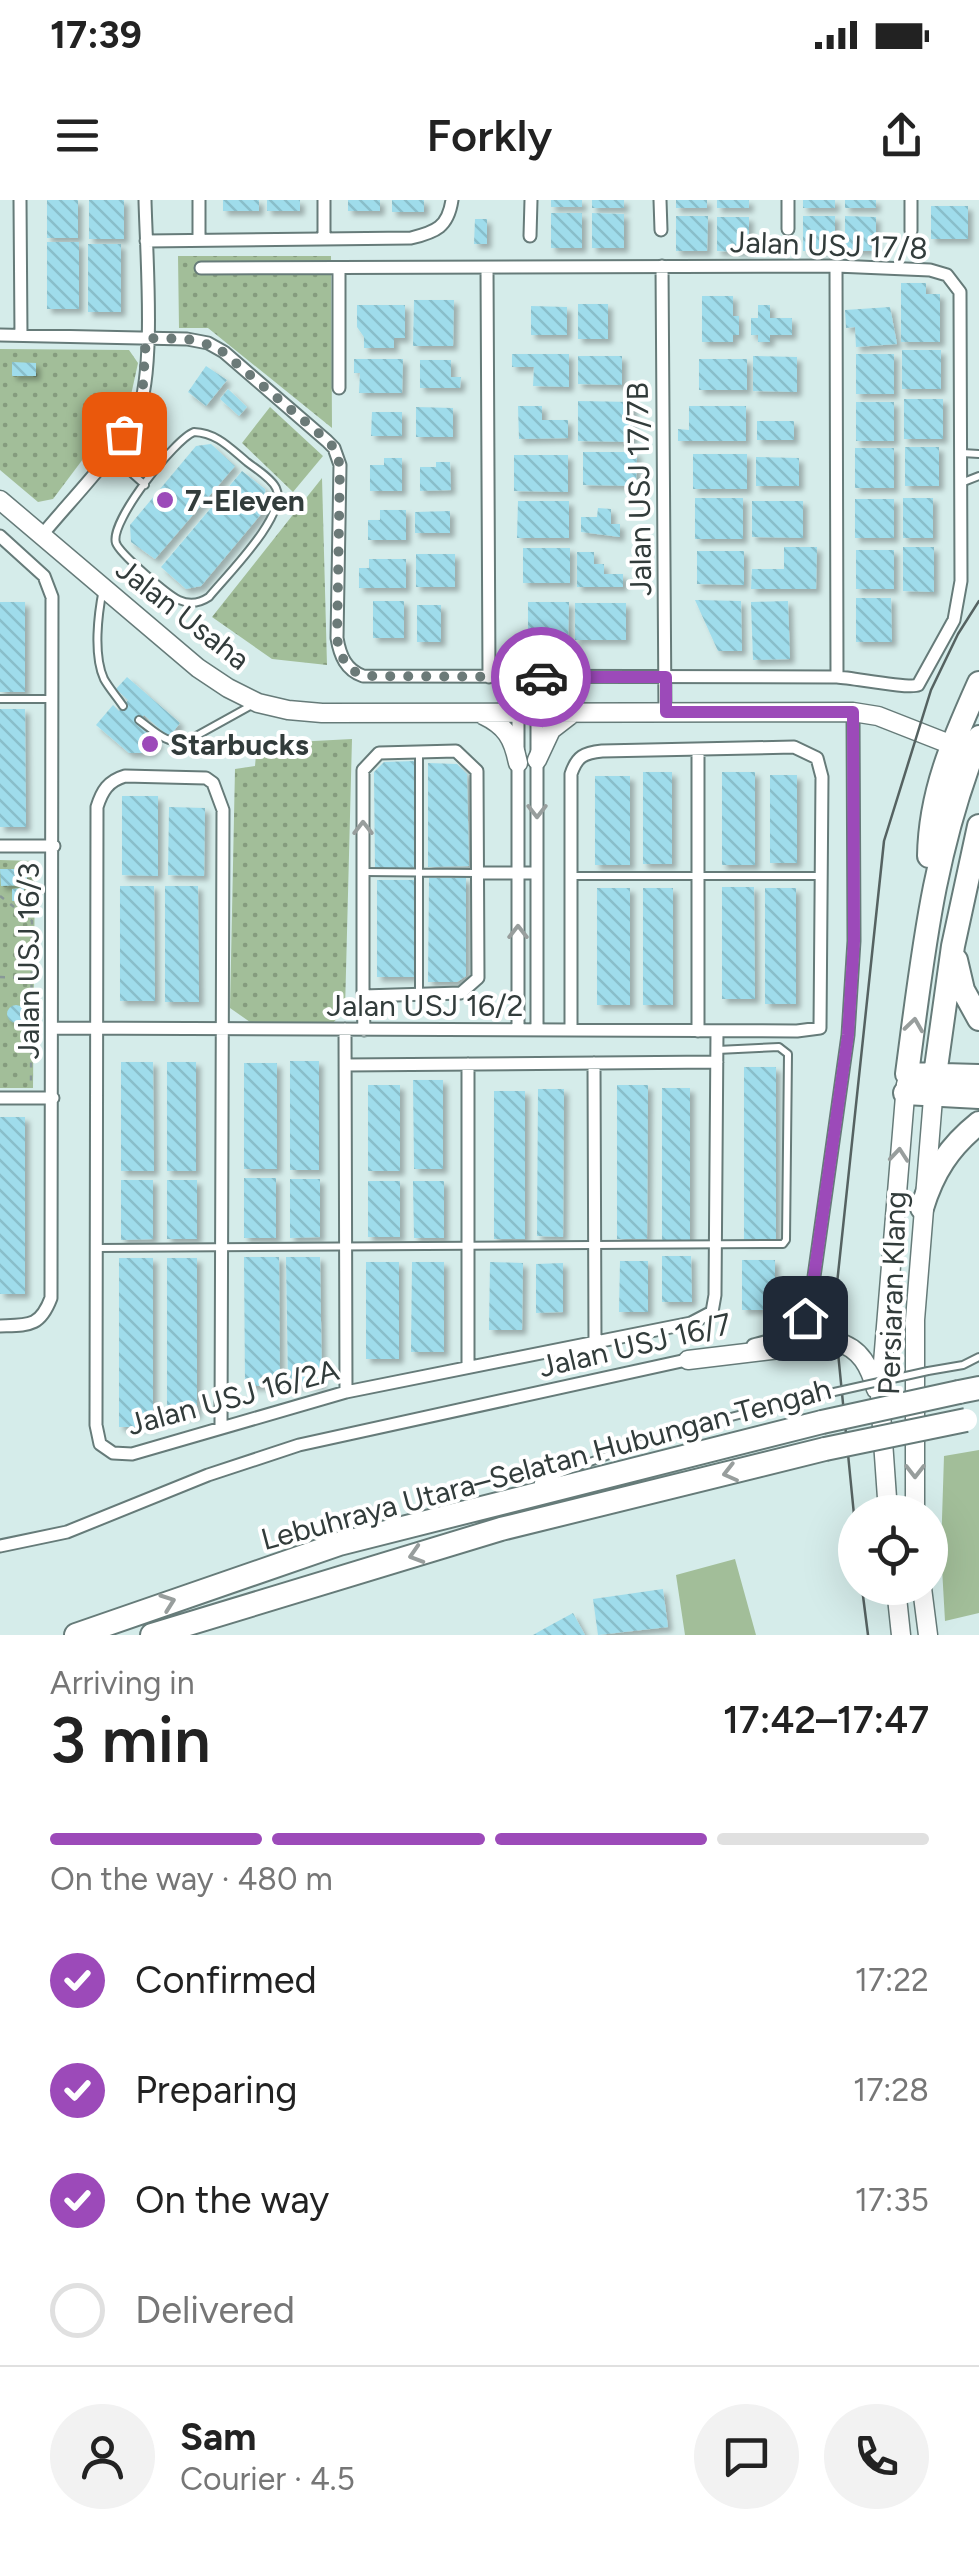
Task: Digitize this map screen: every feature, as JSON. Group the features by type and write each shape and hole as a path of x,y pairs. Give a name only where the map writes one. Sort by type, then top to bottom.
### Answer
{"highway":[{"path":"930,904 932,806 952,744 979,683"},
{"path":"979,737 946,831 930,904 906,1084 934,1085 979,1097"},
{"path":"934,1085 954,946 979,826"},
{"path":"954,946 964,990 979,1019"},
{"path":"934,1085 979,1076"},
{"path":"922,1208 943,1158 979,1124"},
{"name":"Lebuhraya Utara–Selatan Hubungan Tengah","path":"76,1635 276,1564 490,1503 969,1390"},
{"name":"Lebuhraya Utara–Selatan Hubungan Tengah","path":"152,1635 501,1529 824,1449 973,1419"}],"main road":[{"name":"Jalan Usaha","path":"0,500 198,668 258,703 322,713 853,712 878,716 952,744"},
{"path":"538,760 551,730 574,712"},
{"path":"480,714 503,724 515,746 518,763"},
{"name":"Persiaran Klang","path":"887,1495 880,1399 906,1084"},
{"name":"Persiaran Klang","path":"915,1495 914,1320 934,1085"},
{"path":"688,1360 837,1342 855,1350 868,1365 880,1399"},
{"path":"898,1605 902,1635"},
{"path":"924,1605 928,1633"}],"street":[{"path":"20,200 20,335"},
{"path":"42,535 132,423 142,400 146,338 145,200"},
{"path":"199,200 199,240"},
{"path":"324,200 324,238"},
{"path":"146,240 410,238 433,233 446,223 452,200"},
{"path":"530,200 530,236"},
{"path":"660,200 660,230"},
{"path":"788,200 788,229"},
{"path":"911,200 911,231"},
{"name":"Jalan USJ 17/7B","path":"662,266 666,712"},
{"path":"0,335 187,339 217,347 334,448 340,465 339,650 354,673 837,677 836,266"},
{"name":"Jalan USJ 17/8","path":"202,268 836,266 948,274 960,292 961,581 954,620 918,685 910,688 876,679 837,677"},
{"path":"339,268 339,388"},
{"path":"487,268 489,677"},
{"name":"Jalan USJ 16/3","path":"0,536 34,565 49,585 54,610 51,1298 44,1316 30,1324 0,1326"},
{"name":"Jalan USJ 16/7","path":"0,1546 67,1532 208,1475 299,1445 688,1360 781,1338 798,1329 811,1298 848,1035 854,941 853,712"},
{"path":"528,714 538,760 537,1030"},
{"path":"518,1030 518,763 528,714"},
{"path":"698,749 698,1031"},
{"path":"572,1030 571,774 576,761 585,753 802,749 817,758 822,776 822,876"},
{"path":"362,996 461,994 478,978 477,770 456,752 378,753 362,770 362,996 364,1030"},
{"name":"Jalan USJ 16/2A","path":"222,1029 223,810 206,778 125,776 106,787 97,807 96,1425 100,1444 113,1453 132,1454 346,1392 691,1323 712,1312 715,1246"},
{"path":"0,846 54,846"},
{"path":"477,872 538,872"},
{"name":"Jalan USJ 16/2","path":"53,1028 797,1031 820,1028 822,876"},
{"path":"220,1427 222,1029"},
{"path":"345,1029 346,1392"},
{"path":"715,1246 718,1031"},
{"name":"Jalan USJ 16/2","path":"345,1065 594,1063 717,1056"},
{"path":"594,1063 595,1343"},
{"path":"468,1064 468,1365"},
{"path":"0,1098 52,1098"}],"lane":[{"path":"204,432 222,440 276,486 276,514 209,597 203,602 186,602 176,599 120,550 116,542 117,524 146,485 186,435 204,432"},
{"path":"109,453 146,485"},
{"path":"961,453 979,454"},
{"path":"961,483 979,476"},
{"path":"104,588 99,610 100,664 104,678 123,706"},
{"path":"0,699 54,699"},
{"path":"139,720 178,744 258,703"},
{"path":"419,752 419,994"},
{"path":"362,872 477,872"},
{"path":"572,876 822,876"},
{"path":"96,1248 773,1246 786,1240 788,1054 779,1047 717,1056"},
{"path":"490,1503 610,1452 691,1427 794,1400 963,1364 979,1357"}],"path":[{"path":"0,896 32,921 31,1081 20,1087"},
{"path":"0,978 32,978"}],"green space":[{"path":"178,256 331,256 332,428 208,328 179,328"},
{"path":"0,349 129,350 138,363 131,395 53,499 38,502 0,470"},
{"path":"270,407 323,456 293,492 242,443"},
{"path":"322,478 327,665 272,659 212,617"},
{"path":"352,739 345,1010 332,1024 250,1022 230,1008 235,769 255,766 257,744"},
{"path":"0,860 35,861 33,1088 0,1088"},
{"path":"979,1450 979,1613 945,1621 948,1495 943,1495 944,1456"},
{"path":"735,1559 756,1635 685,1635 676,1575"}],"building":[{"path":"47,200 78,200 78,238 47,238"},
{"path":"89,200 124,200 124,239 89,239"},
{"path":"223,200 259,200 259,211 223,211"},
{"path":"267,200 300,200 300,211 267,211"},
{"path":"348,200 380,200 380,211 348,211"},
{"path":"392,200 424,200 424,212 392,212"},
{"path":"551,200 582,200 582,207 551,207"},
{"path":"592,200 624,200 624,208 592,208"},
{"path":"676,200 707,200 707,208 676,208"},
{"path":"717,200 749,200 749,208 717,208"},
{"path":"803,200 835,200 835,208 803,208"},
{"path":"845,200 876,200 876,208 845,208"},
{"path":"931,206 968,206 968,239 931,239"},
{"path":"551,213 582,213 582,248 551,248"},
{"path":"592,213 624,214 624,248 592,248"},
{"path":"676,216 708,216 707,251 676,251"},
{"path":"803,216 835,216 835,251 803,251"},
{"path":"845,216 876,217 876,251 845,251"},
{"path":"717,217 749,217 749,252 717,251"},
{"path":"475,219 487,219 487,244 474,244"},
{"path":"47,242 79,242 79,309 47,309"},
{"path":"88,244 121,244 121,312 88,312"},
{"path":"901,283 926,283 926,294 940,294 940,342 901,342"},
{"path":"702,296 733,296 733,316 739,316 739,335 733,335 733,342 702,342"},
{"path":"414,300 454,300 453,346 413,346"},
{"path":"578,304 608,304 608,339 578,339"},
{"path":"357,305 405,305 405,338 394,338 394,348 364,348 364,337 357,327"},
{"path":"758,305 770,305 770,318 792,318 792,335 770,335 770,342 758,342 758,335 751,335 751,318 758,318"},
{"path":"531,306 567,307 567,335 531,335"},
{"path":"890,307 897,344 856,347 855,327 846,328 845,310"},
{"path":"902,350 941,350 941,389 902,389"},
{"path":"512,354 569,354 569,387 533,386 534,367 512,367"},
{"path":"856,354 894,354 894,394 856,394"},
{"path":"578,356 622,356 622,385 578,384"},
{"path":"753,356 797,357 797,392 753,391"},
{"path":"354,359 403,359 402,393 359,393 360,373 354,373"},
{"path":"699,359 747,359 747,390 699,390"},
{"path":"420,360 451,360 451,377 461,377 460,388 420,388"},
{"path":"12,362 36,363 36,376 12,376"},
{"path":"206,366 227,380 206,406 188,392"},
{"path":"228,389 247,407 239,416 220,399"},
{"path":"904,399 943,399 943,439 904,439"},
{"path":"578,401 633,402 633,442 578,441"},
{"path":"856,402 894,402 894,441 856,441"},
{"path":"518,406 542,406 542,420 568,420 568,438 519,439"},
{"path":"689,406 746,406 746,441 678,441 678,429 689,430"},
{"path":"416,407 453,408 453,437 416,437"},
{"path":"372,412 402,412 402,436 371,436"},
{"path":"757,421 794,421 794,440 757,440"},
{"path":"211,444 235,466 155,559 131,542 130,525 196,446"},
{"path":"905,447 939,447 939,486 905,486"},
{"path":"855,448 894,448 894,488 855,488"},
{"path":"583,452 637,452 636,486 583,485"},
{"path":"693,454 747,454 747,489 693,489"},
{"path":"514,455 568,455 568,492 514,491"},
{"path":"756,457 799,458 799,486 756,486"},
{"path":"384,458 402,458 402,491 370,491 370,465 384,465"},
{"path":"436,462 450,462 451,490 420,491 420,467 436,467"},
{"path":"242,471 265,489 267,507 201,586 186,589 161,567"},
{"path":"695,498 743,498 743,539 695,539"},
{"path":"903,498 933,498 933,538 903,538"},
{"path":"855,499 894,499 894,538 855,538"},
{"path":"518,501 569,501 569,538 517,538"},
{"path":"752,501 803,501 803,538 752,537"},
{"path":"598,508 611,509 611,524 620,524 620,537 581,532 581,517 597,517"},
{"path":"380,510 406,510 406,540 368,540 368,520 380,520"},
{"path":"450,511 450,533 415,533 415,512"},
{"path":"784,547 817,547 816,589 751,589 752,569 784,569"},
{"path":"903,547 934,547 934,592 903,591"},
{"path":"523,548 570,548 570,583 523,583"},
{"path":"856,550 894,550 894,589 856,589"},
{"path":"697,551 744,551 744,585 697,584"},
{"path":"577,552 594,552 594,564 604,564 604,574 623,574 623,587 577,587"},
{"path":"416,554 455,554 455,587 416,587"},
{"path":"369,559 406,559 406,588 359,588 359,568 369,568"},
{"path":"856,598 891,598 892,642 856,642"},
{"path":"695,600 741,601 742,651 718,651"},
{"path":"373,601 404,601 404,638 373,638"},
{"path":"788,601 790,659 753,660 751,602"},
{"path":"0,602 25,602 25,692 0,692"},
{"path":"528,602 569,602 568,641 528,640"},
{"path":"575,603 626,603 626,640 575,640"},
{"path":"417,605 441,605 441,642 417,642"},
{"path":"127,677 180,723 169,737 144,715 136,724 160,743 151,753 129,753 96,725 113,705 119,711 128,700 116,689"},
{"path":"0,709 25,709 26,827 0,827"},
{"path":"415,761 416,869 375,869 374,772 384,762"},
{"path":"428,763 457,764 467,774 469,866 428,867"},
{"path":"643,772 672,772 672,864 643,864"},
{"path":"722,772 755,772 755,865 722,865"},
{"path":"770,775 797,775 797,863 770,863"},
{"path":"595,776 630,776 630,865 595,865"},
{"path":"122,796 158,796 158,876 122,875"},
{"path":"169,807 205,808 204,876 168,875"},
{"path":"0,869 27,869 27,885 1,886"},
{"path":"429,878 466,878 466,976 457,982 428,982"},
{"path":"377,880 414,880 414,977 377,977"},
{"path":"120,886 154,886 155,1001 120,1001"},
{"path":"165,886 198,886 199,1002 165,1002"},
{"path":"722,887 754,887 755,999 722,999"},
{"path":"24,888 24,901 12,901 12,889"},
{"path":"597,888 630,888 630,1005 597,1005"},
{"path":"643,888 673,888 673,1005 643,1005"},
{"path":"765,888 796,888 796,1004 765,1004"},
{"path":"16,1005 25,1014 16,1023 7,1014"},
{"path":"290,1061 319,1061 319,1170 290,1170"},
{"path":"121,1062 153,1062 154,1171 121,1171"},
{"path":"167,1062 196,1062 196,1171 167,1171"},
{"path":"244,1063 277,1063 277,1169 244,1169"},
{"path":"744,1067 776,1067 776,1242 744,1242"},
{"path":"413,1080 443,1080 443,1169 414,1169"},
{"path":"368,1085 400,1085 400,1171 368,1171"},
{"path":"617,1085 648,1085 647,1239 617,1239"},
{"path":"662,1088 690,1088 690,1242 662,1242"},
{"path":"538,1089 564,1089 563,1237 537,1236"},
{"path":"494,1091 525,1091 525,1239 494,1239"},
{"path":"0,1117 25,1117 25,1294 0,1294"},
{"path":"244,1178 276,1178 276,1238 244,1238"},
{"path":"290,1179 320,1179 320,1237 290,1238"},
{"path":"121,1180 153,1180 153,1239 121,1240"},
{"path":"167,1180 197,1180 197,1239 167,1239"},
{"path":"368,1181 400,1181 400,1237 368,1237"},
{"path":"413,1181 444,1181 444,1238 414,1238"},
{"path":"662,1256 691,1256 692,1302 662,1302"},
{"path":"244,1257 279,1257 280,1386 245,1386"},
{"path":"286,1257 320,1257 322,1385 288,1385"},
{"path":"119,1258 153,1258 153,1427 119,1427"},
{"path":"167,1258 197,1258 197,1415 167,1415"},
{"path":"742,1260 775,1260 775,1310 742,1310"},
{"path":"620,1261 648,1261 648,1312 619,1312"},
{"path":"366,1262 399,1262 399,1359 366,1359"},
{"path":"412,1262 444,1262 444,1352 411,1352"},
{"path":"490,1262 523,1263 522,1330 489,1330"},
{"path":"563,1263 563,1312 536,1313 536,1264"},
{"path":"663,1589 668,1627 598,1635 593,1599"},
{"path":"573,1613 585,1635 533,1635 549,1626"}],"tram line":[{"path":"852,1495 834,1312 884,841 931,690 979,601"},
{"path":"864,1605 868,1635"}],"way so far":[{"path":"124,434 138,412 145,387 146,338 187,339 217,347 328,441 338,455 337,638 342,659 354,673 541,677"}],"place":[{"name":"7-Eleven","path":"165,500"},
{"name":"Starbucks","path":"150,744"}],"route":[{"path":"541,677 666,677 666,712 853,712 854,941 848,1035 805,1318"}]}
